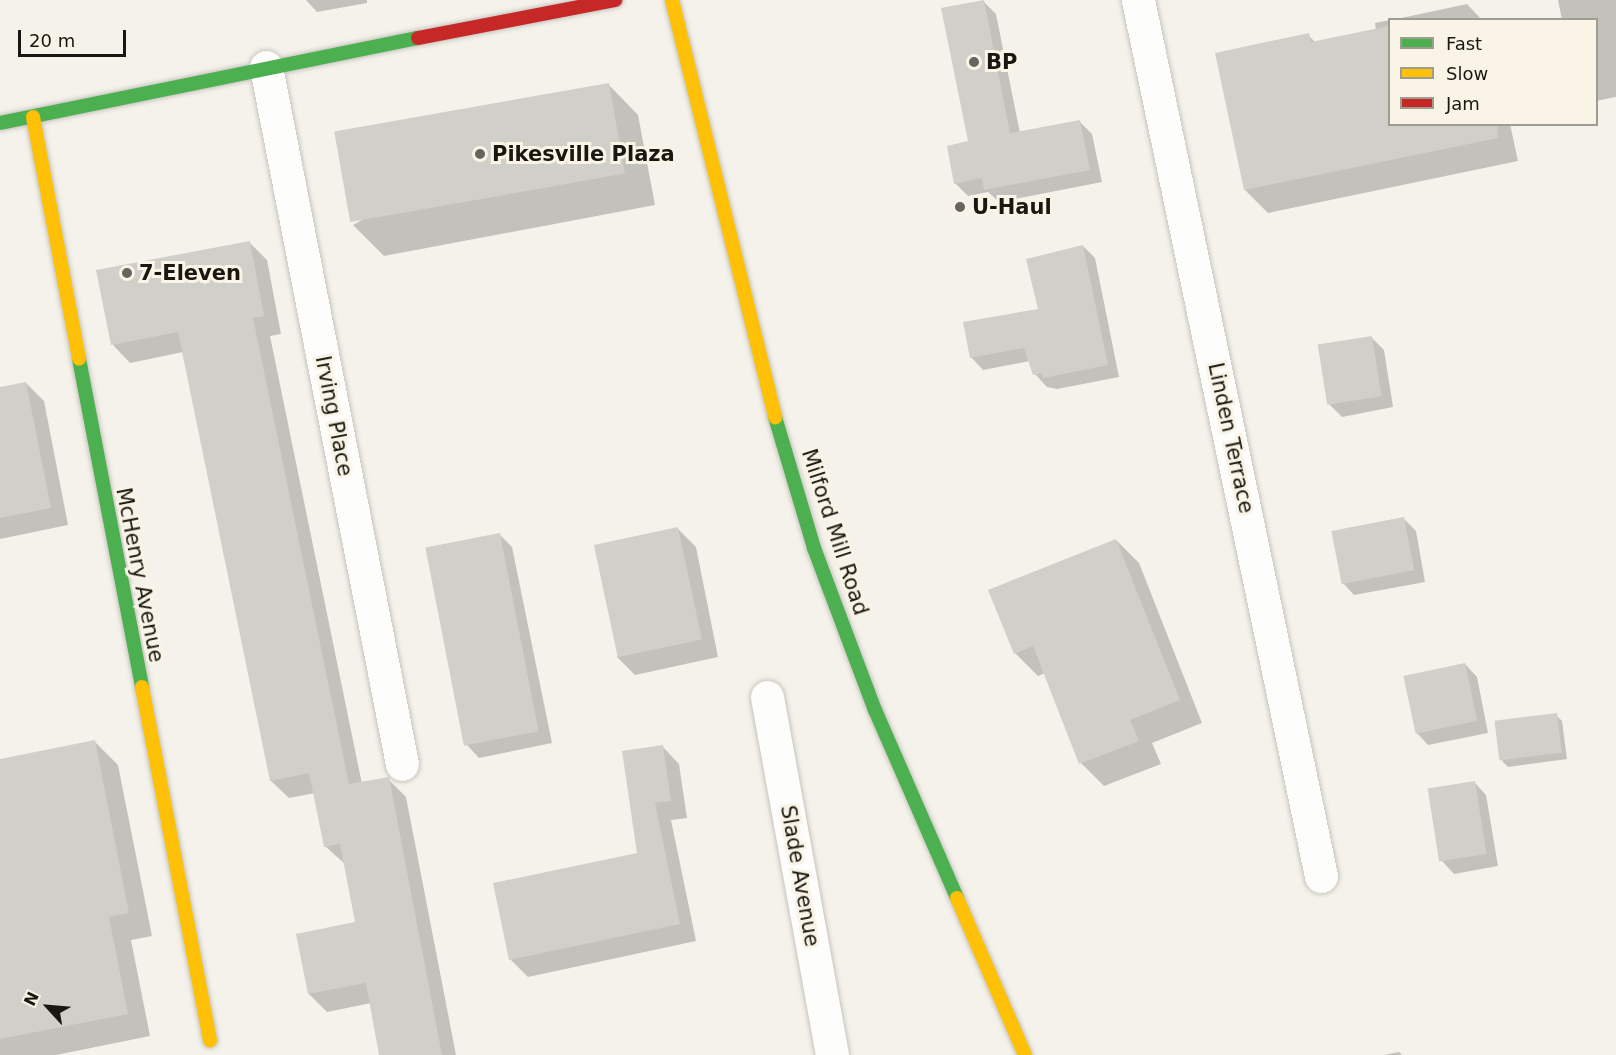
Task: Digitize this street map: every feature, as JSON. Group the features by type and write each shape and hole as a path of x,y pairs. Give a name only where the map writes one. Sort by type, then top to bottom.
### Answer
{"main road":[{"path":"0,123 266,67 615,0"},
{"name":"Milford Mill Road","path":"672,0 770,397 814,548 875,710 1025,1055"},
{"name":"McHenry Avenue","path":"33,117 210,1041"}],"street":[{"name":"Linden Terrace","path":"1138,0 1321,876"},
{"name":"Irving Place","path":"266,67 402,764"},
{"name":"Slade Avenue","path":"767,697 832,1055"}],"building":[{"path":"984,0 1010,133 1080,120 1090,170 984,190 982,178 954,184 947,146 968,141 941,8"},
{"path":"1388,26 1388,126 1497,126 1498,138 1244,190 1215,53 1309,33 1311,42"},
{"name":"Pikesville Plaza","path":"609,83 625,174 350,222 334,131"},
{"path":"250,241 264,316 253,318 349,784 389,777 442,1055 379,1055 366,983 308,994 296,934 355,922 340,844 324,847 309,773 270,781 178,332 111,345 96,270"},
{"path":"1083,245 1108,365 1043,378 1042,373 1033,375 1024,348 970,358 963,322 1038,309 1026,259"},
{"path":"1372,336 1382,396 1327,405 1318,345"},
{"path":"26,382 51,508 0,518 0,387"},
{"path":"1404,517 1414,570 1342,584 1331,531"},
{"path":"678,527 702,639 618,657 594,545"},
{"path":"500,533 539,731 464,746 425,548"},
{"path":"1116,539 1180,700 1130,720 1139,741 1079,764 1033,646 1014,654 988,590"},
{"path":"1465,663 1477,721 1416,734 1403,676"},
{"path":"1557,713 1562,753 1499,760 1494,721"},
{"path":"95,740 129,913 109,917 128,1014 0,1039 0,759"},
{"path":"663,745 671,801 655,803 680,924 509,960 493,883 637,853 622,751"},
{"path":"1475,781 1487,854 1439,862 1428,789"}],"traffic: fast":[{"path":"0,123 418,38"},
{"path":"79,359 142,687"},
{"path":"775,417 814,548 875,710 957,898"}],"traffic: slow":[{"path":"672,0 775,417"},
{"path":"33,117 79,359"},
{"path":"142,687 210,1041"},
{"path":"957,898 1025,1055"}],"traffic: jam":[{"path":"418,38 615,0"}],"place":[{"name":"BP","path":"974,62"},
{"name":"Pikesville Plaza","path":"480,154"},
{"name":"U-Haul","path":"960,207"},
{"name":"7-Eleven","path":"127,273"}]}
